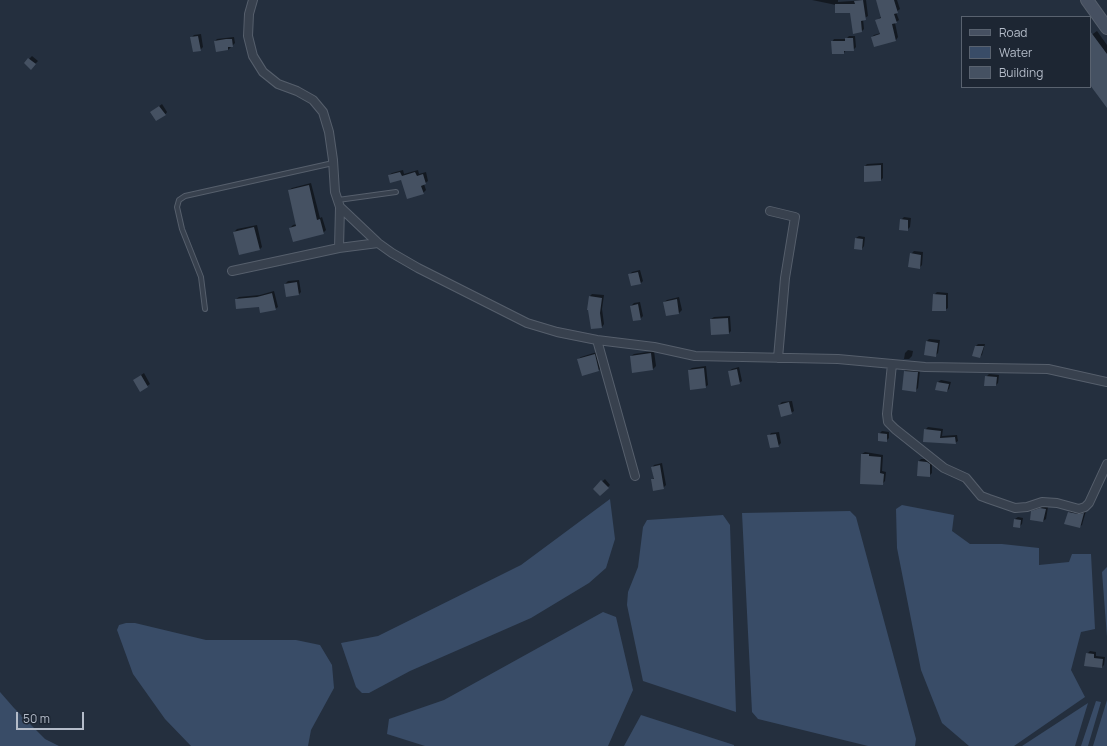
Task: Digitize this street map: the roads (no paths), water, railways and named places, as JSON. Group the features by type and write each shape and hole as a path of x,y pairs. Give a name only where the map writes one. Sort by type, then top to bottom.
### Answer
{"main road":[{"path":"1087,0 1107,28"}],"street":[{"path":"253,0 249,14 248,36 253,56 263,72 278,84 297,91 313,100 323,112 329,132 335,192 339,204 339,248"},
{"path":"339,204 378,243 418,268 527,323 557,332 597,340 654,347 695,356 838,359 925,367 1048,369 1107,382"},
{"path":"770,211 795,217 785,278 778,358"},
{"path":"232,271 339,248 378,243"},
{"path":"597,340 635,476"},
{"path":"892,364 887,414 888,422 894,429 944,468 966,478 981,496 1015,508 1027,507 1042,502 1057,503 1079,509 1089,503 1107,464"}],"lane":[{"path":"205,308 201,277 182,229 177,207 179,200 185,196 333,163"},
{"path":"339,204 396,192"}],"water":[{"path":"610,499 615,539 606,568 589,583 531,618 410,671 369,693 362,693 356,687 341,643 378,636 521,565"},
{"path":"902,505 954,515 952,531 970,544 1002,544 1039,548 1039,565 1069,562 1072,554 1091,554 1095,629 1081,632 1071,670 1085,697 1014,746 969,746 942,723 921,670 897,548 896,509"},
{"path":"850,511 856,517 916,739 915,746 868,746 758,719 752,712 742,513"},
{"path":"723,515 730,525 736,712 643,681 627,605 628,592 638,567 643,527 647,520"},
{"path":"1107,567 1107,637 1102,572"},
{"path":"603,612 616,617 633,690 608,746 425,746 387,734 389,719 444,700"},
{"path":"135,623 206,640 296,640 320,645 332,665 334,688 311,730 308,746 191,746 165,719 133,674 117,630 119,625"},
{"path":"0,692 45,739 59,746 0,746"},
{"path":"1107,700 1107,746 1093,746"},
{"path":"1096,701 1101,702 1088,746 1081,746"},
{"path":"1088,703 1075,746 1022,746"},
{"path":"641,715 734,745 734,746 624,746"}]}
